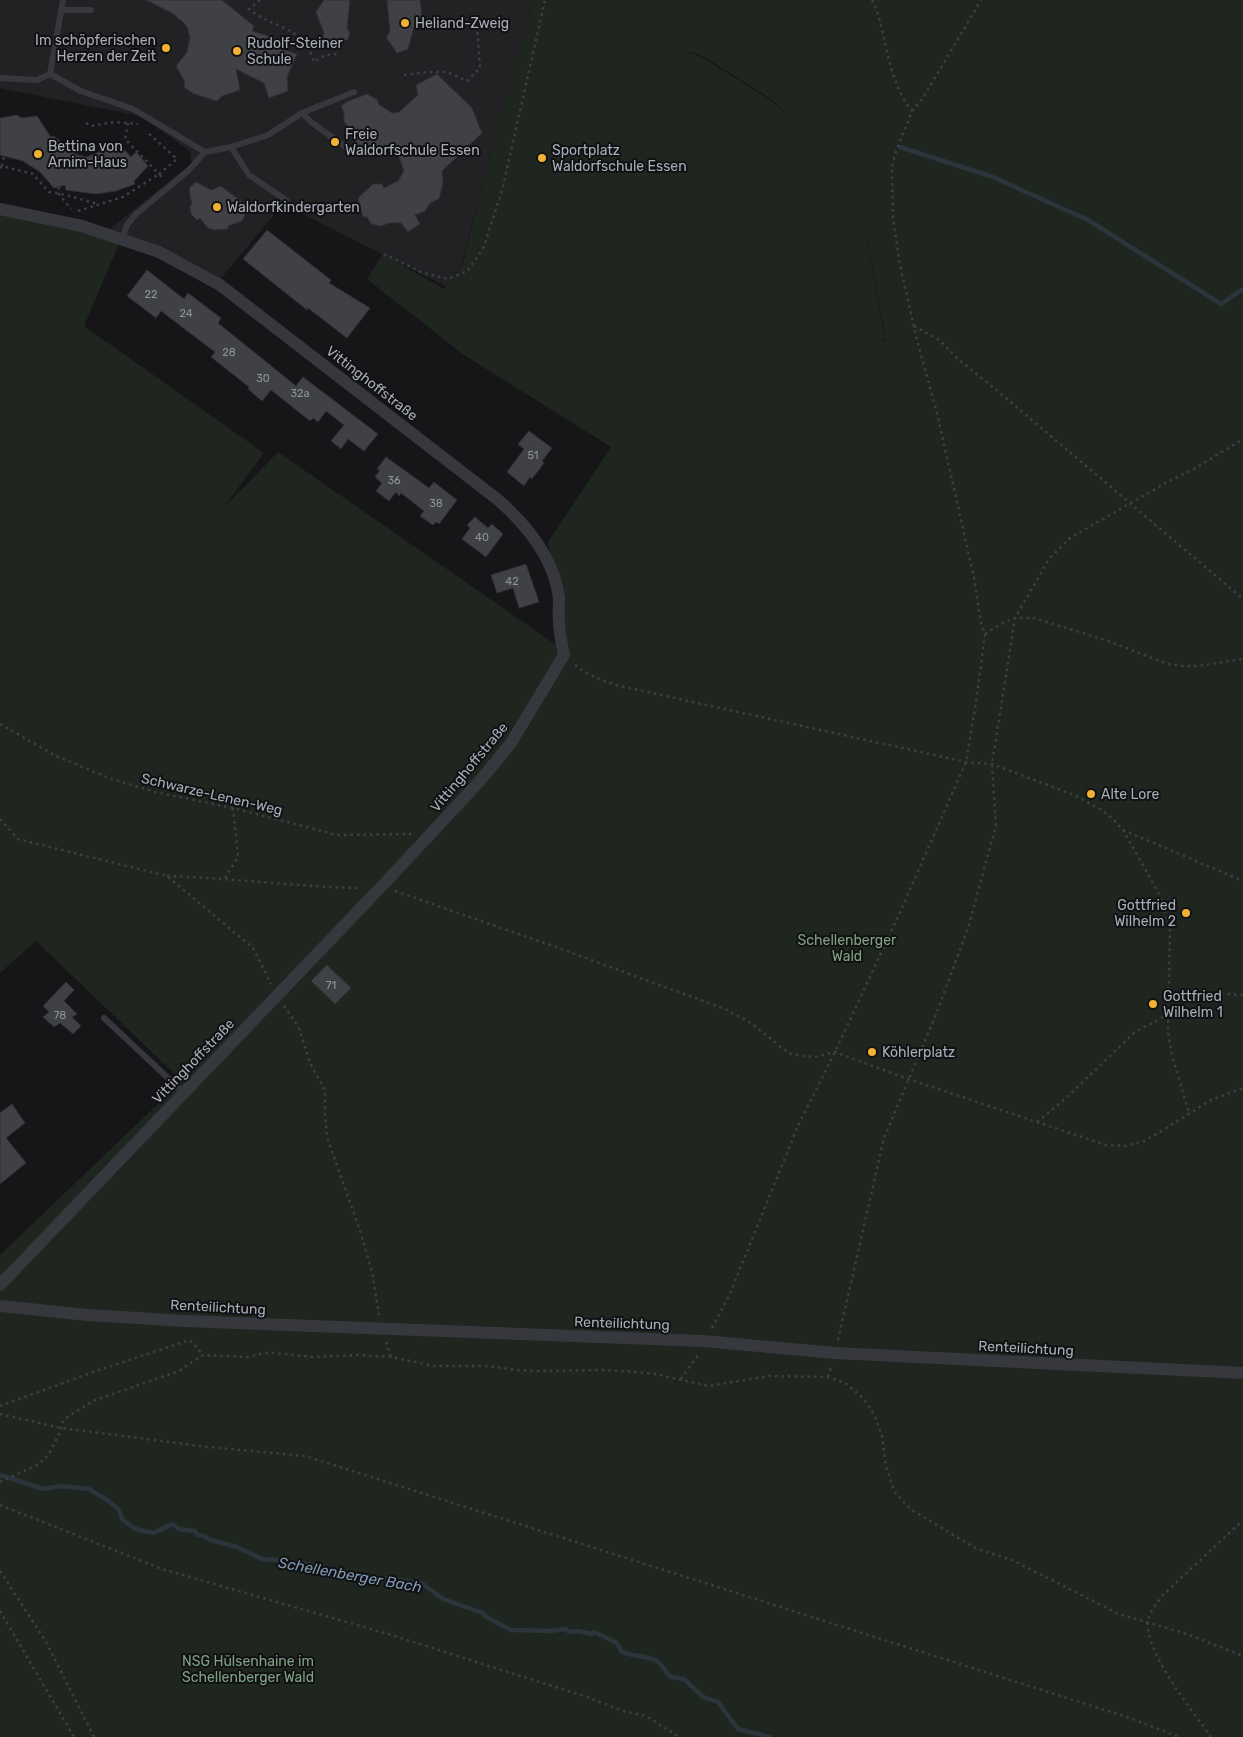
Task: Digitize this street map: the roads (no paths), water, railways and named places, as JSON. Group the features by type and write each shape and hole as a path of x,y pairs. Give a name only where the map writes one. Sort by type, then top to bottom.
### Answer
{"street":[{"name":"Vittinghoffstraße","path":"0,209 62,220 160,252 220,285 497,499 516,515 534,537 556,582 559,600 560,638 564,655 511,743 479,782 0,1285"},
{"name":"Renteilichtung","path":"0,1306 88,1315 704,1341 835,1353 1243,1373"}],"lane":[{"path":"50,74 63,0"},
{"path":"60,10 90,10"},
{"path":"0,78 38,80 50,74"},
{"path":"50,74 81,92 132,109 205,152"},
{"path":"122,239 127,225 136,214 197,162 205,152 231,147 268,135 302,113 354,92"},
{"path":"302,113 311,122 350,150"},
{"path":"231,147 249,175 286,200"},
{"path":"104,1018 183,1092"}],"waterway":[{"path":"900,147 993,177 1088,220 1221,304 1243,289"},
{"name":"Schellenberger Bach","path":"0,1475 43,1489 62,1486 89,1489 119,1510 122,1519 135,1529 154,1533 172,1524 179,1529 195,1531 198,1535 210,1540 237,1547 264,1560 270,1559 279,1562 285,1561 342,1570 352,1576 394,1579 423,1584 443,1599 483,1613 486,1617 511,1630 551,1631 566,1629 569,1632 578,1631 592,1634 594,1632 617,1643 621,1651 657,1661 671,1677 684,1679 703,1697 718,1702 738,1729 770,1737"}],"place":[{"name":"Heliand-Zweig","path":"405,23"},
{"name":"Im schöpferischen Herzen der Zeit","path":"166,48"},
{"name":"Rudolf-Steiner Schule","path":"237,51"},
{"name":"Freie Waldorfschule Essen","path":"335,142"},
{"name":"Bettina von Arnim-Haus","path":"38,154"},
{"name":"Sportplatz Waldorfschule Essen","path":"542,158"},
{"name":"Waldorfkindergarten","path":"217,207"},
{"name":"Alte Lore","path":"1091,794"},
{"name":"Gottfried Wilhelm 2","path":"1186,913"},
{"name":"Gottfried Wilhelm 1","path":"1153,1004"},
{"name":"Köhlerplatz","path":"872,1052"}],"park label":[{"name":"Schellenberger Wald","path":"847,948"},
{"name":"NSG Hülsenhaine im Schellenberger Wald","path":"248,1669"}]}
